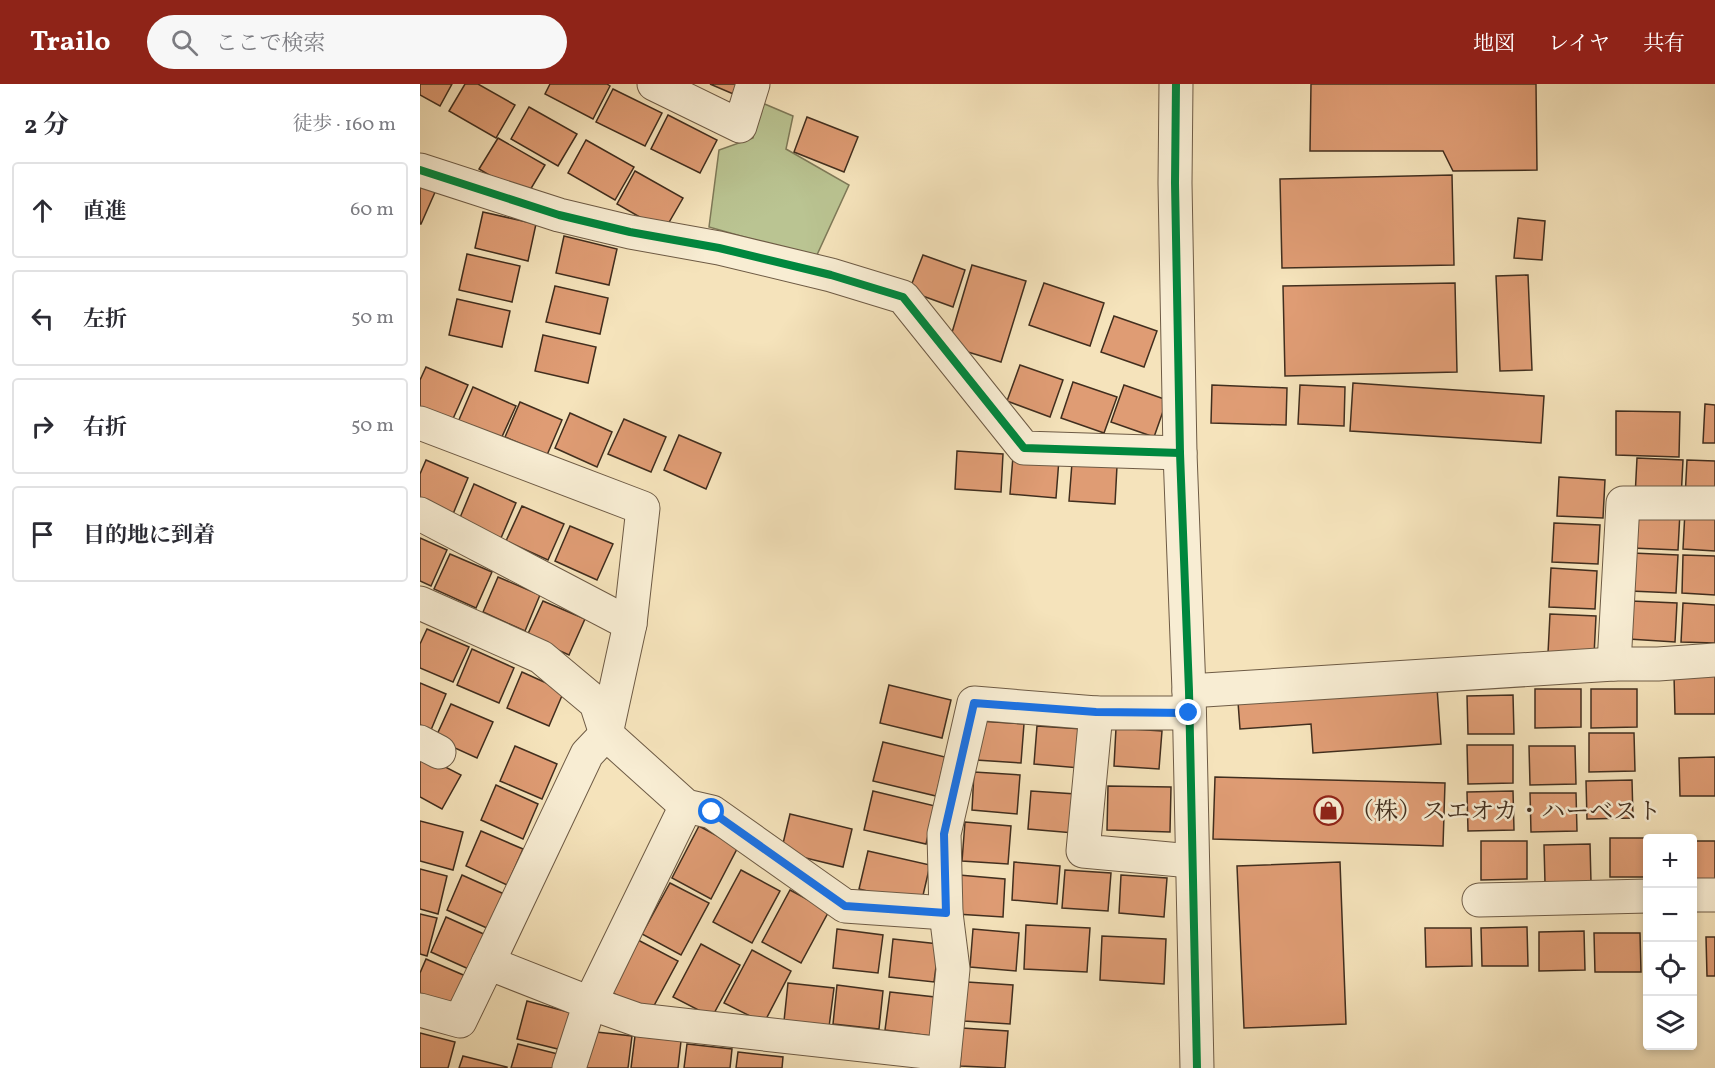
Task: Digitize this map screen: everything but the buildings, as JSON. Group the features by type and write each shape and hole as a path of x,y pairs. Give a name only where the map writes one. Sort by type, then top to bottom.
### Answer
{"street":[{"path":"654,84 740,126 753,84"},
{"path":"1176,84 1175,183 1180,453 1189,702 1197,1068"},
{"path":"420,170 559,215 630,232 719,248 820,272 903,297 1023,448 1180,453"},
{"path":"420,423 643,508 630,624 606,734 587,754 460,1021 420,1010"},
{"path":"1614,664 1623,503 1715,503"},
{"path":"420,514 630,624"},
{"path":"420,603 541,657 596,703 606,734 686,806 712,812 845,906 946,913"},
{"path":"488,963 638,1020 944,1061 953,969 946,913 944,834 974,703 1096,712 1614,664 1715,660"},
{"path":"1096,712 1083,852 1191,861"},
{"path":"569,1068 590,1003 686,806"},
{"path":"1697,895 1715,894"},
{"path":"1479,900 1643,896"}],"green space":[{"path":"760,102 793,116 786,149 849,185 816,257 709,227 719,150 753,138"}],"cycle path":[{"path":"1176,84 1175,183 1180,453 1189,691 1197,1068"},
{"path":"420,170 559,215 630,232 719,248 831,275 903,297 1024,448 1180,453"}],"place":[{"name":"（株）スエオカ・ハーベスト","path":"1329,811"}],"route":[{"path":"712,812 845,906 946,913 944,834 974,703 1096,712 1189,713"}]}
